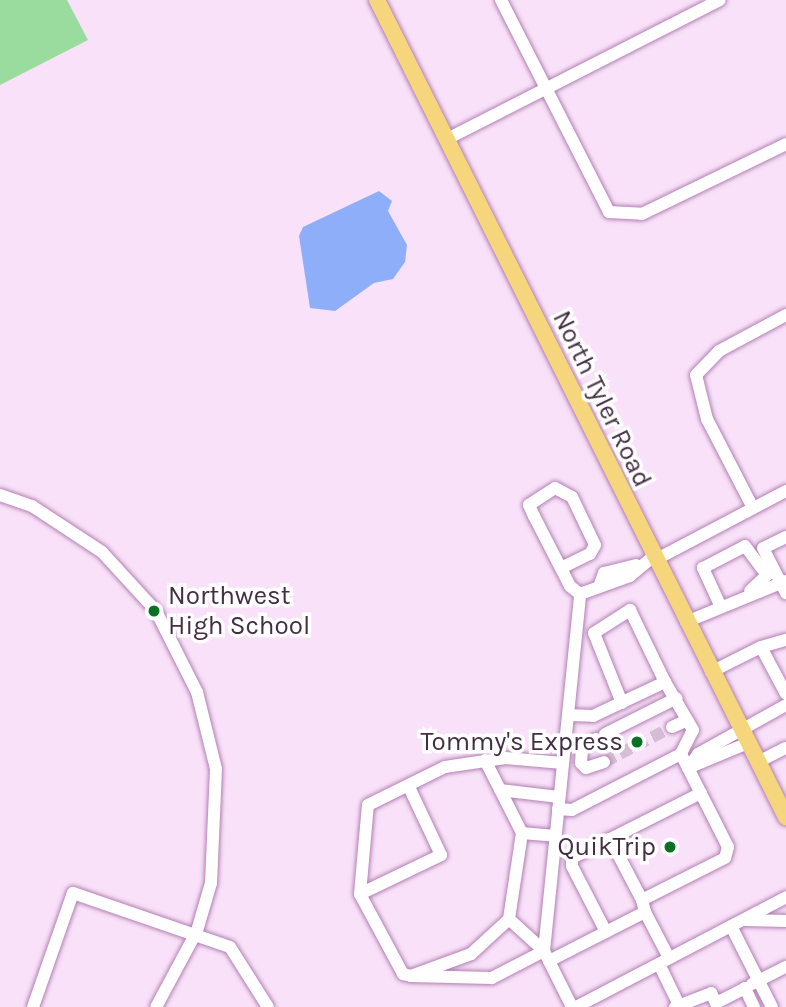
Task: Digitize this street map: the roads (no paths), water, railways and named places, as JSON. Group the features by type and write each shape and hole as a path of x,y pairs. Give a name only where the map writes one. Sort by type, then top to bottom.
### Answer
{"main road":[{"name":"North Tyler Road","path":"377,0 711,672 786,817"}],"street":[{"path":"501,0 600,201 626,218 786,144"},
{"path":"447,139 720,0"},
{"path":"752,508 707,419 696,375 719,352 786,316"},
{"path":"546,956 555,836 580,594 561,568 529,505 555,488 569,492 595,545 590,554 561,568"},
{"path":"580,594 600,584 630,576 636,565 786,491"},
{"path":"0,495 32,506 102,552 156,611 197,692 216,769 216,846 197,931 156,1007"},
{"path":"750,590 761,593 784,586 763,548 786,537"},
{"path":"686,622 720,605 750,590 767,575 756,551 745,546 703,568 720,605"},
{"path":"500,790 559,803 572,810 681,754 693,730 677,698 665,682 630,610 598,625 593,644 622,703"},
{"path":"711,672 761,647 786,640"},
{"path":"575,642 593,644"},
{"path":"761,647 786,694"},
{"path":"568,715 593,716 665,682"},
{"path":"604,762 586,768 581,763 582,749 677,698"},
{"path":"688,768 745,736 786,705"},
{"path":"672,727 688,720"},
{"path":"758,762 786,748"},
{"path":"563,763 485,760 445,767 368,806 360,894 397,970 411,976 492,978 606,932 643,906 724,858 728,847 681,754"},
{"path":"411,976 457,961 509,919 522,833 485,760"},
{"path":"360,894 441,855 408,785"},
{"path":"606,932 572,866 572,858 701,793"},
{"path":"522,833 555,836"},
{"path":"610,839 643,906 664,961 677,1006 711,993 716,1003 786,967"},
{"path":"33,1007 73,893 197,931 230,947 268,1007"},
{"path":"509,919 546,956 574,1007 786,897"},
{"path":"736,923 786,921"},
{"path":"736,923 758,981 772,1007"},
{"path":"457,961 465,977"},
{"path":"744,988 754,1007"}],"water":[{"path":"379,191 392,201 388,211 407,245 405,262 393,279 374,283 335,311 310,308 299,236 303,227"}],"tunnel":[{"path":"604,762 672,727"}],"place":[{"name":"Northwest High School","path":"154,611"},
{"name":"Tommy's Express","path":"637,742"},
{"name":"QuikTrip","path":"670,847"}]}
